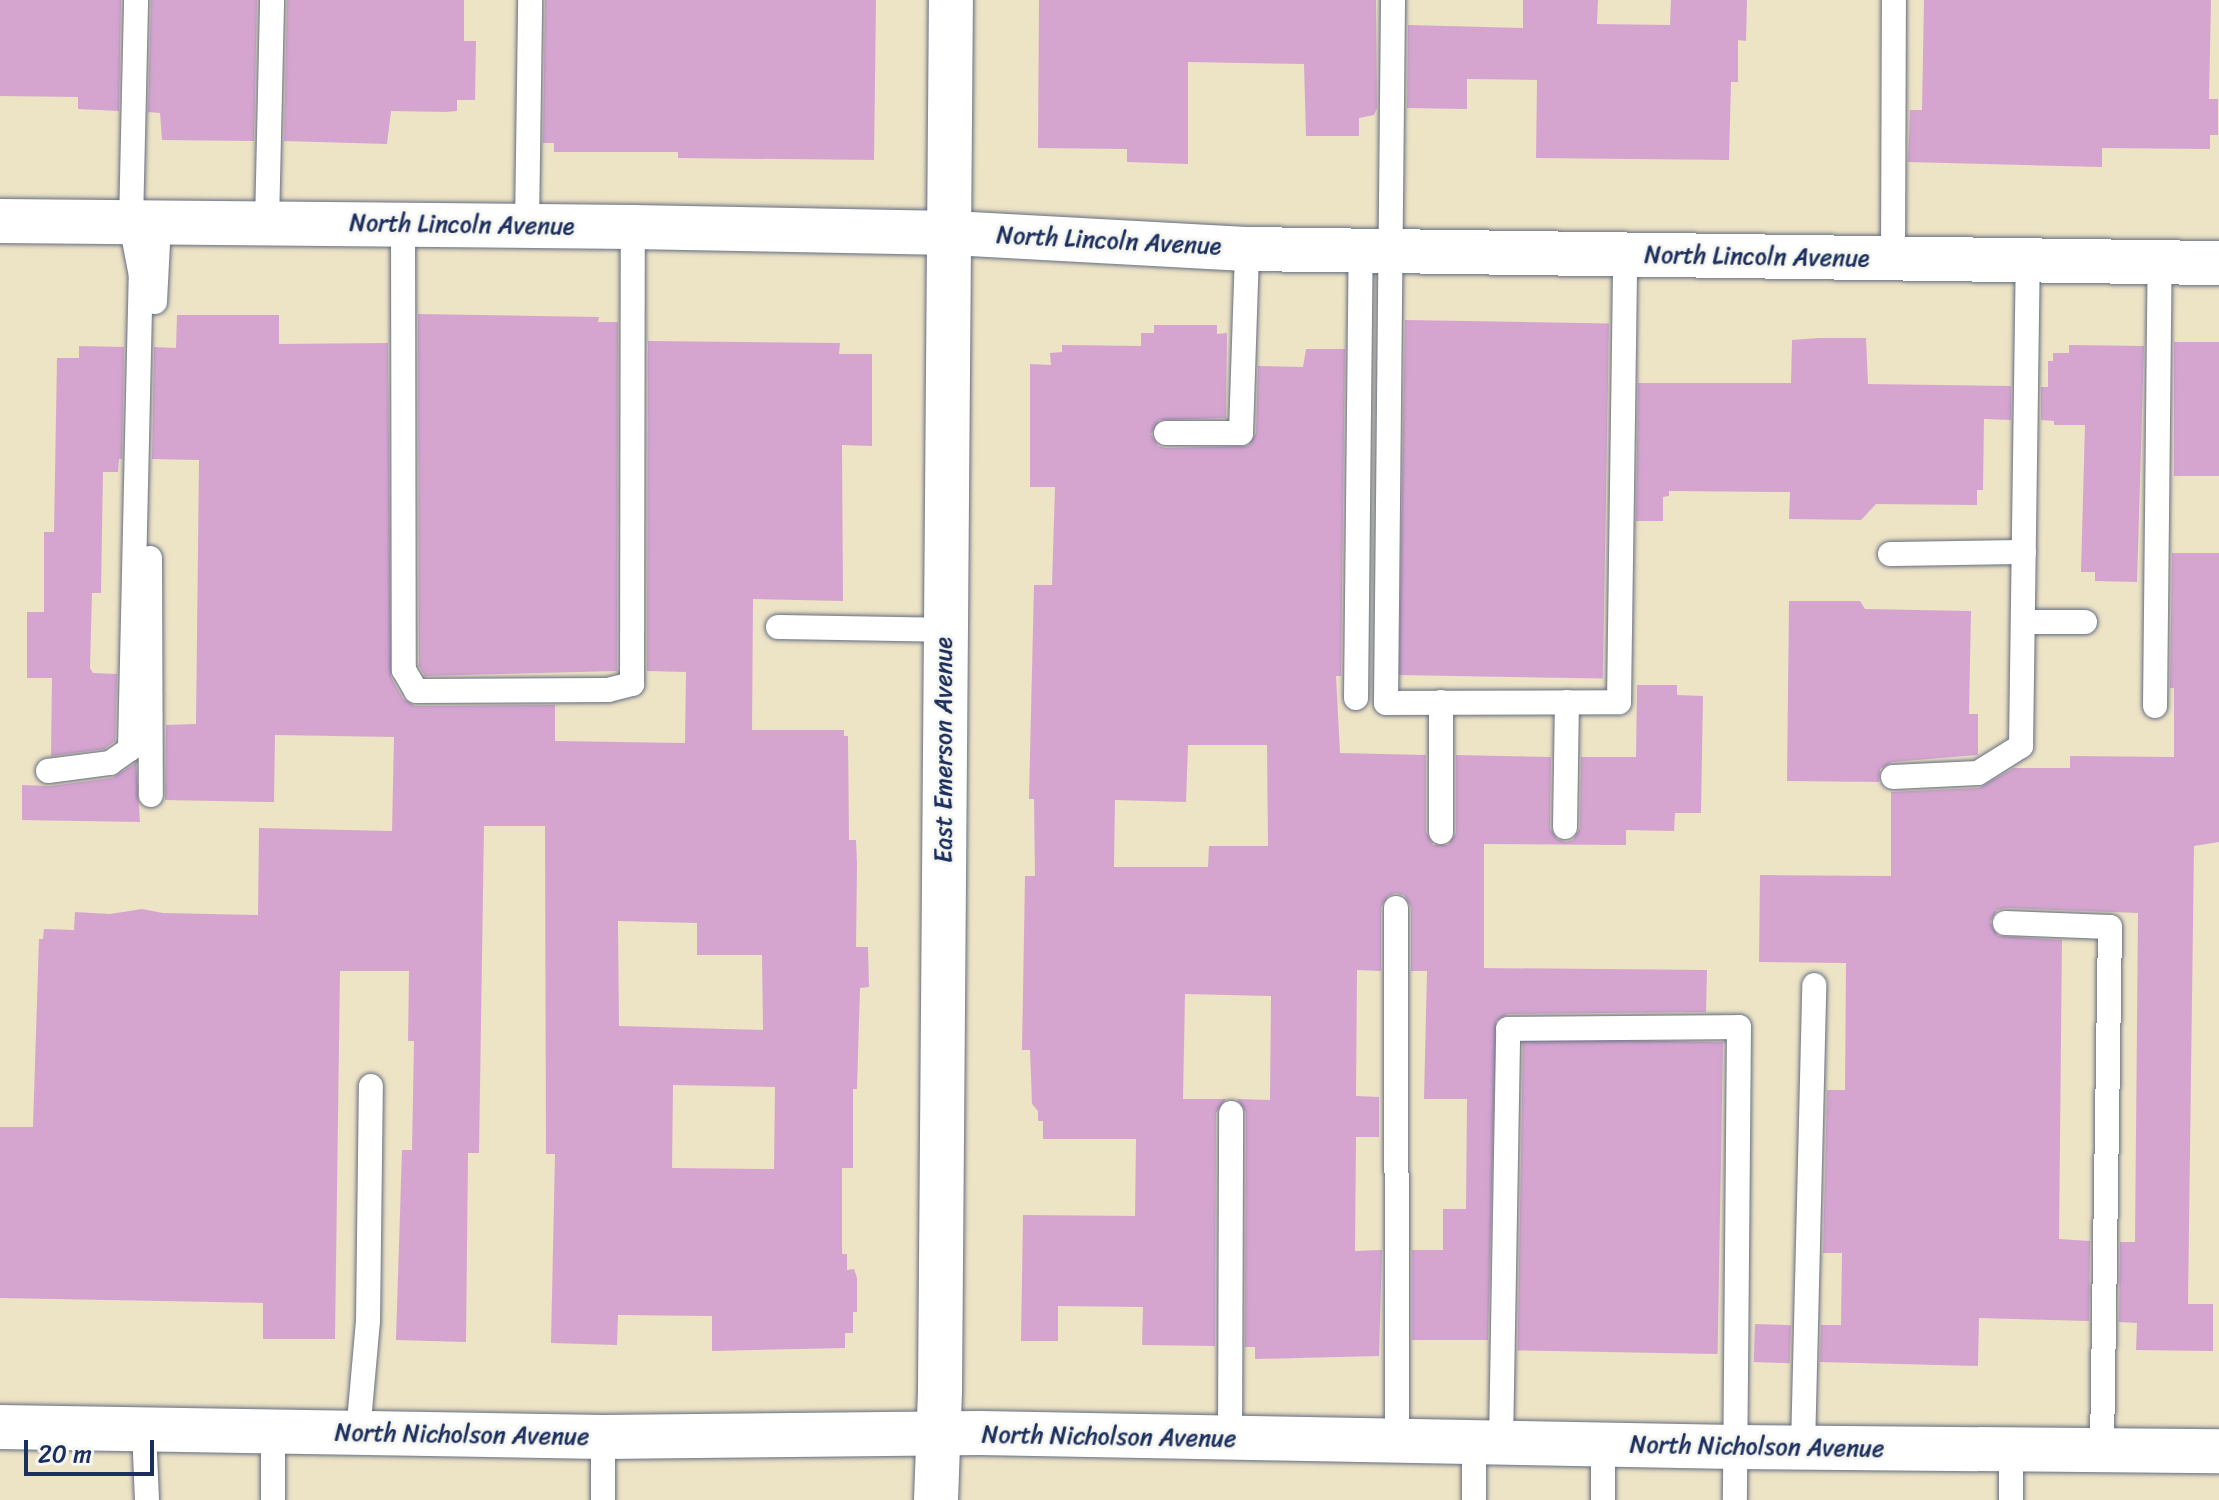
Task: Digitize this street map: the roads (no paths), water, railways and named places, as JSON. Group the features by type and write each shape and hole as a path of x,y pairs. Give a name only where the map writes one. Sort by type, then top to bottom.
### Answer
{"street":[{"name":"East Emerson Avenue","path":"936,1500 940,1390 951,0"},
{"name":"North Lincoln Avenue","path":"0,221 951,233 1247,249 2219,263"},
{"name":"North Nicholson Avenue","path":"0,1427 603,1437 936,1435 2219,1451"}],"lane":[{"path":"136,0 145,224 151,795"},
{"path":"267,224 272,0"},
{"path":"527,227 530,0"},
{"path":"1356,698 1374,251 1393,0"},
{"path":"1893,259 1894,0"},
{"path":"48,771 110,763 130,749 141,276 145,224"},
{"path":"403,224 404,670 416,691 608,690 632,684 633,227"},
{"path":"1166,433 1241,433 1247,249"},
{"path":"1374,251 1386,703 1619,702 1625,255"},
{"path":"1893,777 1978,773 2021,746 2028,260"},
{"path":"2155,706 2160,263"},
{"path":"1890,554 2024,552"},
{"path":"2023,622 2085,622"},
{"path":"778,627 944,630"},
{"path":"1441,702 1441,832"},
{"path":"1565,827 1567,702"},
{"path":"1396,908 1397,1441"},
{"path":"2005,923 2110,927 2102,1448"},
{"path":"1803,1448 1814,985"},
{"path":"1474,1500 1488,1443 1508,1029 1739,1027 1735,1500"},
{"path":"358,1433 368,1321 371,1086"},
{"path":"1230,1440 1231,1113"},
{"path":"144,1429 147,1500"},
{"path":"273,1431 273,1500"},
{"path":"603,1437 603,1500"},
{"path":"1603,1445 1603,1500"},
{"path":"2011,1448 2011,1500"}]}
